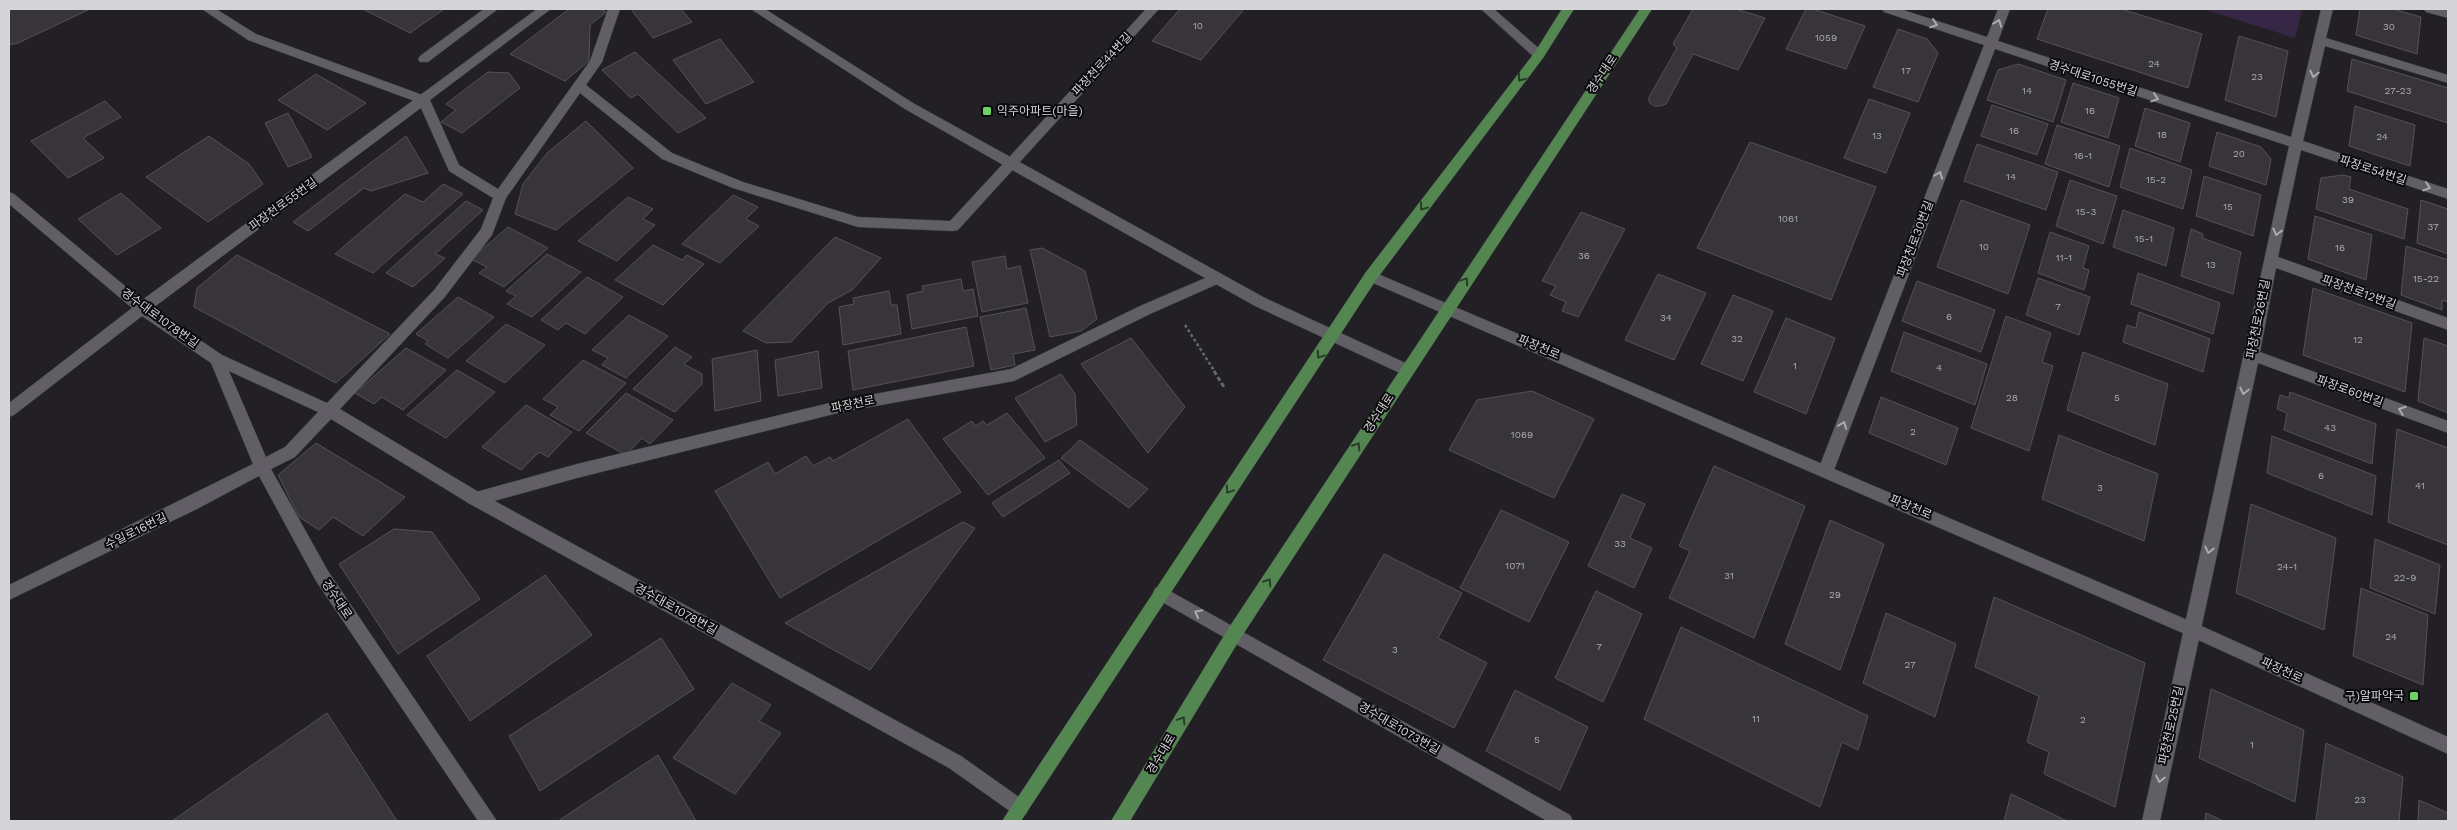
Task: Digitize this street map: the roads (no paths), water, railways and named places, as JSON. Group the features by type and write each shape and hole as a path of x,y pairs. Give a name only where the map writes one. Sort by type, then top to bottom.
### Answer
{"main road":[{"path":"1012,821 1161,592 1371,276 1539,55 1568,9"},
{"name":"경수대로","path":"1120,821 1234,634 1447,308 1646,9"}],"street":[{"path":"208,9 252,37 424,100 454,168 500,196"},
{"path":"424,59 492,9"},
{"name":"파장천로55번길","path":"142,308 545,9"},
{"path":"330,411 439,294 487,231 500,196 596,62 614,9"},
{"path":"757,9 909,106 1260,302 1407,370"},
{"name":"파장천로44번길","path":"1010,163 1153,9"},
{"path":"1487,9 1539,55"},
{"name":"경수대로1055번길","path":"1888,9 2298,146"},
{"name":"파장천로30번길","path":"1826,470 2004,9"},
{"name":"파장천로26번길","path":"2191,629 2252,355 2270,260 2298,146 2327,9"},
{"path":"2430,9 2448,14"},
{"path":"2321,41 2448,79"},
{"path":"578,86 667,156 748,188 858,222 953,226 1010,163"},
{"name":"파장로54번길","path":"2298,146 2448,194"},
{"name":"경수대로1078번길","path":"9,197 142,308 217,359 330,411 476,499 955,762 1020,808"},
{"name":"파장천로12번길","path":"2270,260 2448,324"},
{"name":"파장천로","path":"1371,276 1826,470 2191,629 2448,746"},
{"name":"파장천로","path":"476,499 577,471 842,406 1014,375 1145,310 1217,278"},
{"path":"9,411 142,308"},
{"name":"파장로60번길","path":"2252,355 2448,427"},
{"name":"경수대로","path":"217,359 262,468 322,576 488,821"},
{"name":"수일로16번길","path":"9,593 262,468 290,452 330,411"},
{"name":"경수대로1073번길","path":"1161,592 1564,821"},
{"name":"파장천로25번길","path":"2151,821 2191,629"}],"place":[{"name":"익주아파트(마을)","path":"987,111"},
{"name":"구)알파약국","path":"2414,696"}]}
